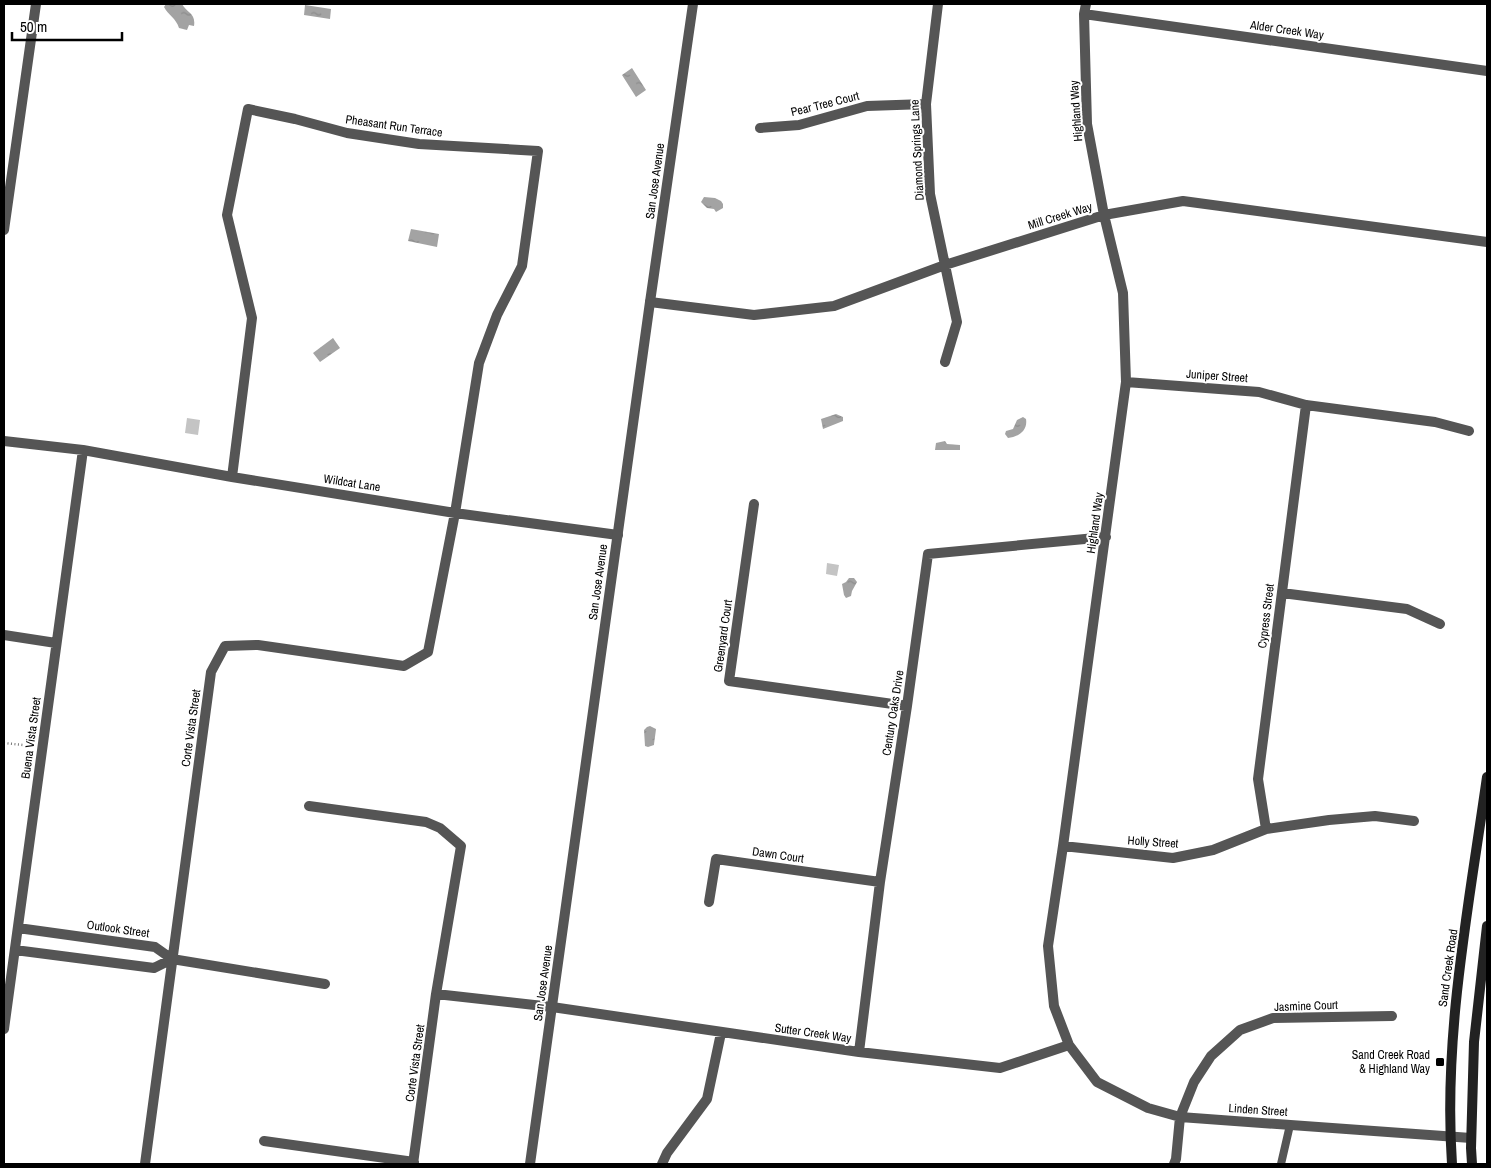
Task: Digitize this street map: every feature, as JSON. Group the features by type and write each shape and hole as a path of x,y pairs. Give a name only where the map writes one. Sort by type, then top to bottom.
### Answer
{"main road":[{"name":"Sand Creek Road","path":"1452,1164 1450,1136 1454,1017 1487,777"},
{"path":"1472,1164 1474,1042 1487,926"}],"street":[{"path":"4,230 5,212 36,4"},
{"name":"San Jose Avenue","path":"530,1164 693,4"},
{"name":"Diamond Springs Lane","path":"938,4 926,104 930,194 957,322 945,362"},
{"name":"Alder Creek Way","path":"1085,9 1487,71"},
{"name":"Highland Way","path":"1069,1045 1054,1006 1048,946 1126,382 1123,293 1104,215 1087,124 1085,9"},
{"name":"Pear Tree Court","path":"760,128 799,125 867,106 926,104"},
{"name":"Pheasant Run Terrace","path":"232,477 252,318 227,215 248,110 296,119 347,133 419,144 538,151 522,266 497,315 479,363 455,513"},
{"name":"Mill Creek Way","path":"650,302 754,315 834,306 945,265 1104,215 1183,201 1487,242"},
{"name":"Juniper Street","path":"1126,382 1259,392 1306,405 1435,422 1469,431"},
{"name":"Cypress Street","path":"1266,829 1258,779 1306,405"},
{"name":"Wildcat Lane","path":"4,441 83,450 232,477 455,513 618,535"},
{"name":"Buena Vista Street","path":"4,1029 83,450"},
{"name":"Greenyard Court","path":"754,504 729,681 907,706"},
{"name":"Corte Vista Street","path":"145,1164 211,672 225,646 258,645 404,666 428,652 455,513"},
{"name":"Century Oaks Drive","path":"859,1052 880,882 928,554 1106,537"},
{"path":"1282,593 1407,609 1440,624"},
{"path":"4,635 56,643"},
{"name":"Corte Vista Street","path":"309,806 426,822 440,828 461,846 436,994 413,1163"},
{"name":"Holly Street","path":"1063,846 1173,858 1213,850 1266,829 1375,816 1414,821"},
{"name":"Dawn Court","path":"709,902 716,859 880,882"},
{"name":"Outlook Street","path":"18,928 155,947 172,959"},
{"path":"15,950 154,968 172,959 325,984"},
{"name":"Sutter Creek Way","path":"436,994 552,1007 859,1052 1000,1068 1069,1045"},
{"name":"Jasmine Court","path":"1174,1164 1180,1117 1194,1082 1211,1056 1240,1030 1273,1018 1392,1016"},
{"path":"662,1164 707,1099 721,1033"},
{"name":"Linden Street","path":"1069,1045 1097,1082 1148,1108 1180,1117 1471,1138"},
{"path":"264,1141 413,1163"}],"lane":[{"path":"1280,1164 1290,1125"}],"path":[{"path":"4,743 42,747"}],"water":[{"path":"166,4 182,4 194,18 194,26 189,25 187,30 179,28 164,7"},
{"path":"305,5 331,9 330,19 304,15"},
{"path":"632,68 646,90 636,97 622,75"},
{"path":"704,197 715,198 721,201 723,208 716,212 714,209 707,208 701,202"},
{"path":"411,229 439,234 437,247 408,241"},
{"path":"333,338 340,348 320,362 313,353"},
{"path":"836,414 843,417 843,421 823,429 821,419"},
{"path":"1023,417 1026,419 1024,430 1019,435 1008,438 1005,434 1006,431 1013,429 1017,420"},
{"path":"945,441 947,444 960,445 960,450 935,450 936,443"},
{"path":"849,578 854,578 857,582 851,596 846,598 842,584"},
{"path":"650,726 656,730 654,745 648,747 645,746 644,730"}],"building":[{"path":"187,418 200,420 198,435 185,433"},
{"path":"827,563 839,565 837,576 826,574"}],"place":[{"name":"Sand Creek Road & Highland Way","path":"1440,1062"}]}
